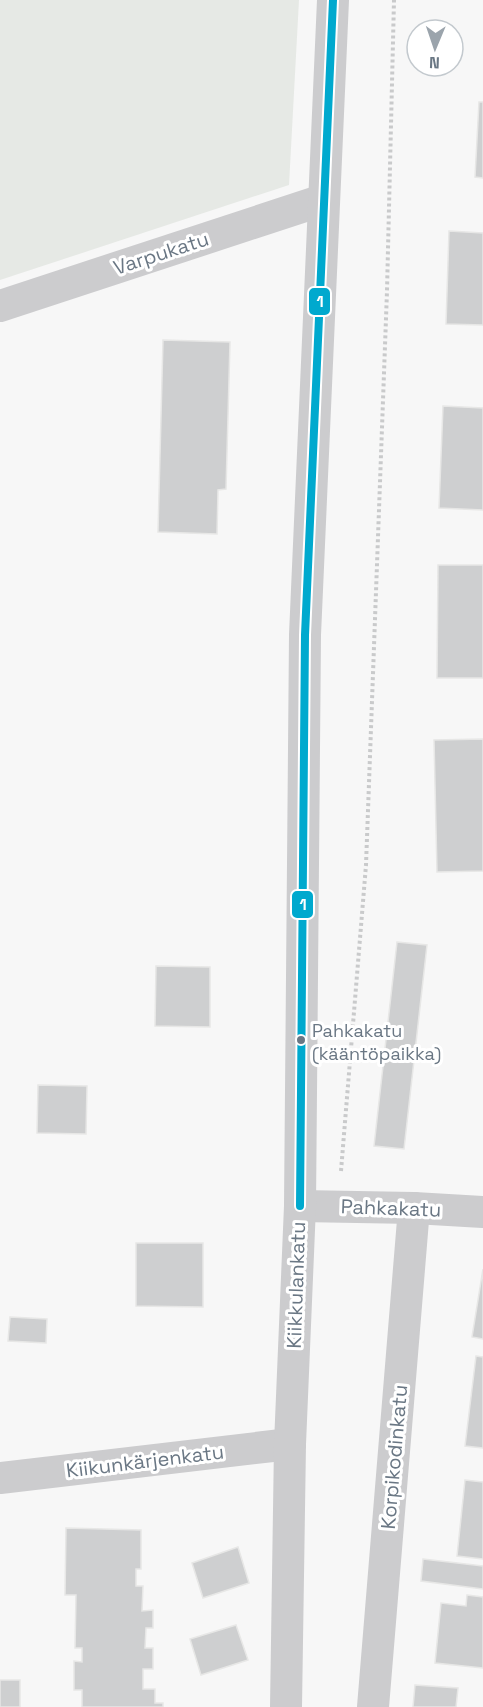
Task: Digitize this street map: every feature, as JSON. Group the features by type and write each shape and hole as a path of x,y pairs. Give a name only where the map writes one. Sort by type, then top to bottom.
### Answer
{"street":[{"name":"Kiikkulankatu","path":"286,1707 290,1444 300,1206 305,635 333,0"},
{"name":"Varpukatu","path":"0,306 323,200"},
{"name":"Pahkakatu","path":"300,1206 483,1212"},
{"name":"Korpikodinkatu","path":"373,1707 414,1208"},
{"name":"Kiikunkärjenkatu","path":"0,1478 290,1444"}],"path":[{"path":"339,1206 366,865 387,291 394,0"}],"shaded area":[{"path":"0,0 299,0 289,185 0,280"}],"building":[{"path":"479,102 483,102 483,178 475,177"},
{"path":"449,231 483,233 483,325 446,324"},
{"path":"163,340 230,342 226,489 218,490 217,534 158,532"},
{"path":"443,406 483,408 483,510 439,508"},
{"path":"438,565 483,565 483,678 437,678"},
{"path":"483,739 483,871 437,872 434,740"},
{"path":"397,942 427,945 404,1149 374,1146"},
{"path":"156,966 210,967 210,1027 155,1026"},
{"path":"38,1085 87,1086 86,1134 37,1133"},
{"path":"136,1243 203,1243 203,1307 136,1306"},
{"path":"483,1269 483,1339 472,1337"},
{"path":"10,1317 47,1319 46,1343 8,1341"},
{"path":"476,1356 483,1357 483,1448 465,1446"},
{"path":"465,1480 483,1482 483,1559 457,1556"},
{"path":"66,1528 141,1530 141,1569 136,1569 136,1586 143,1586 142,1611 153,1610 153,1628 146,1628 145,1648 153,1648 153,1669 143,1669 143,1689 155,1689 155,1703 163,1703 163,1707 82,1707 82,1690 74,1690 74,1661 82,1662 82,1648 75,1648 76,1595 65,1595"},
{"path":"238,1547 249,1583 203,1598 192,1563"},
{"path":"423,1559 483,1566 483,1589 421,1581"},
{"path":"467,1595 483,1597 483,1668 435,1663 441,1603 466,1606"},
{"path":"236,1625 248,1660 201,1675 190,1639"},
{"path":"0,1680 20,1680 20,1707 0,1707"},
{"path":"415,1685 458,1688 456,1707 413,1707"}],"transit line":[{"name":"1","path":"300,1206 305,635 333,0"}],"place":[{"name":"Pahkakatu (kääntöpaikka)","path":"301,1040"}]}
